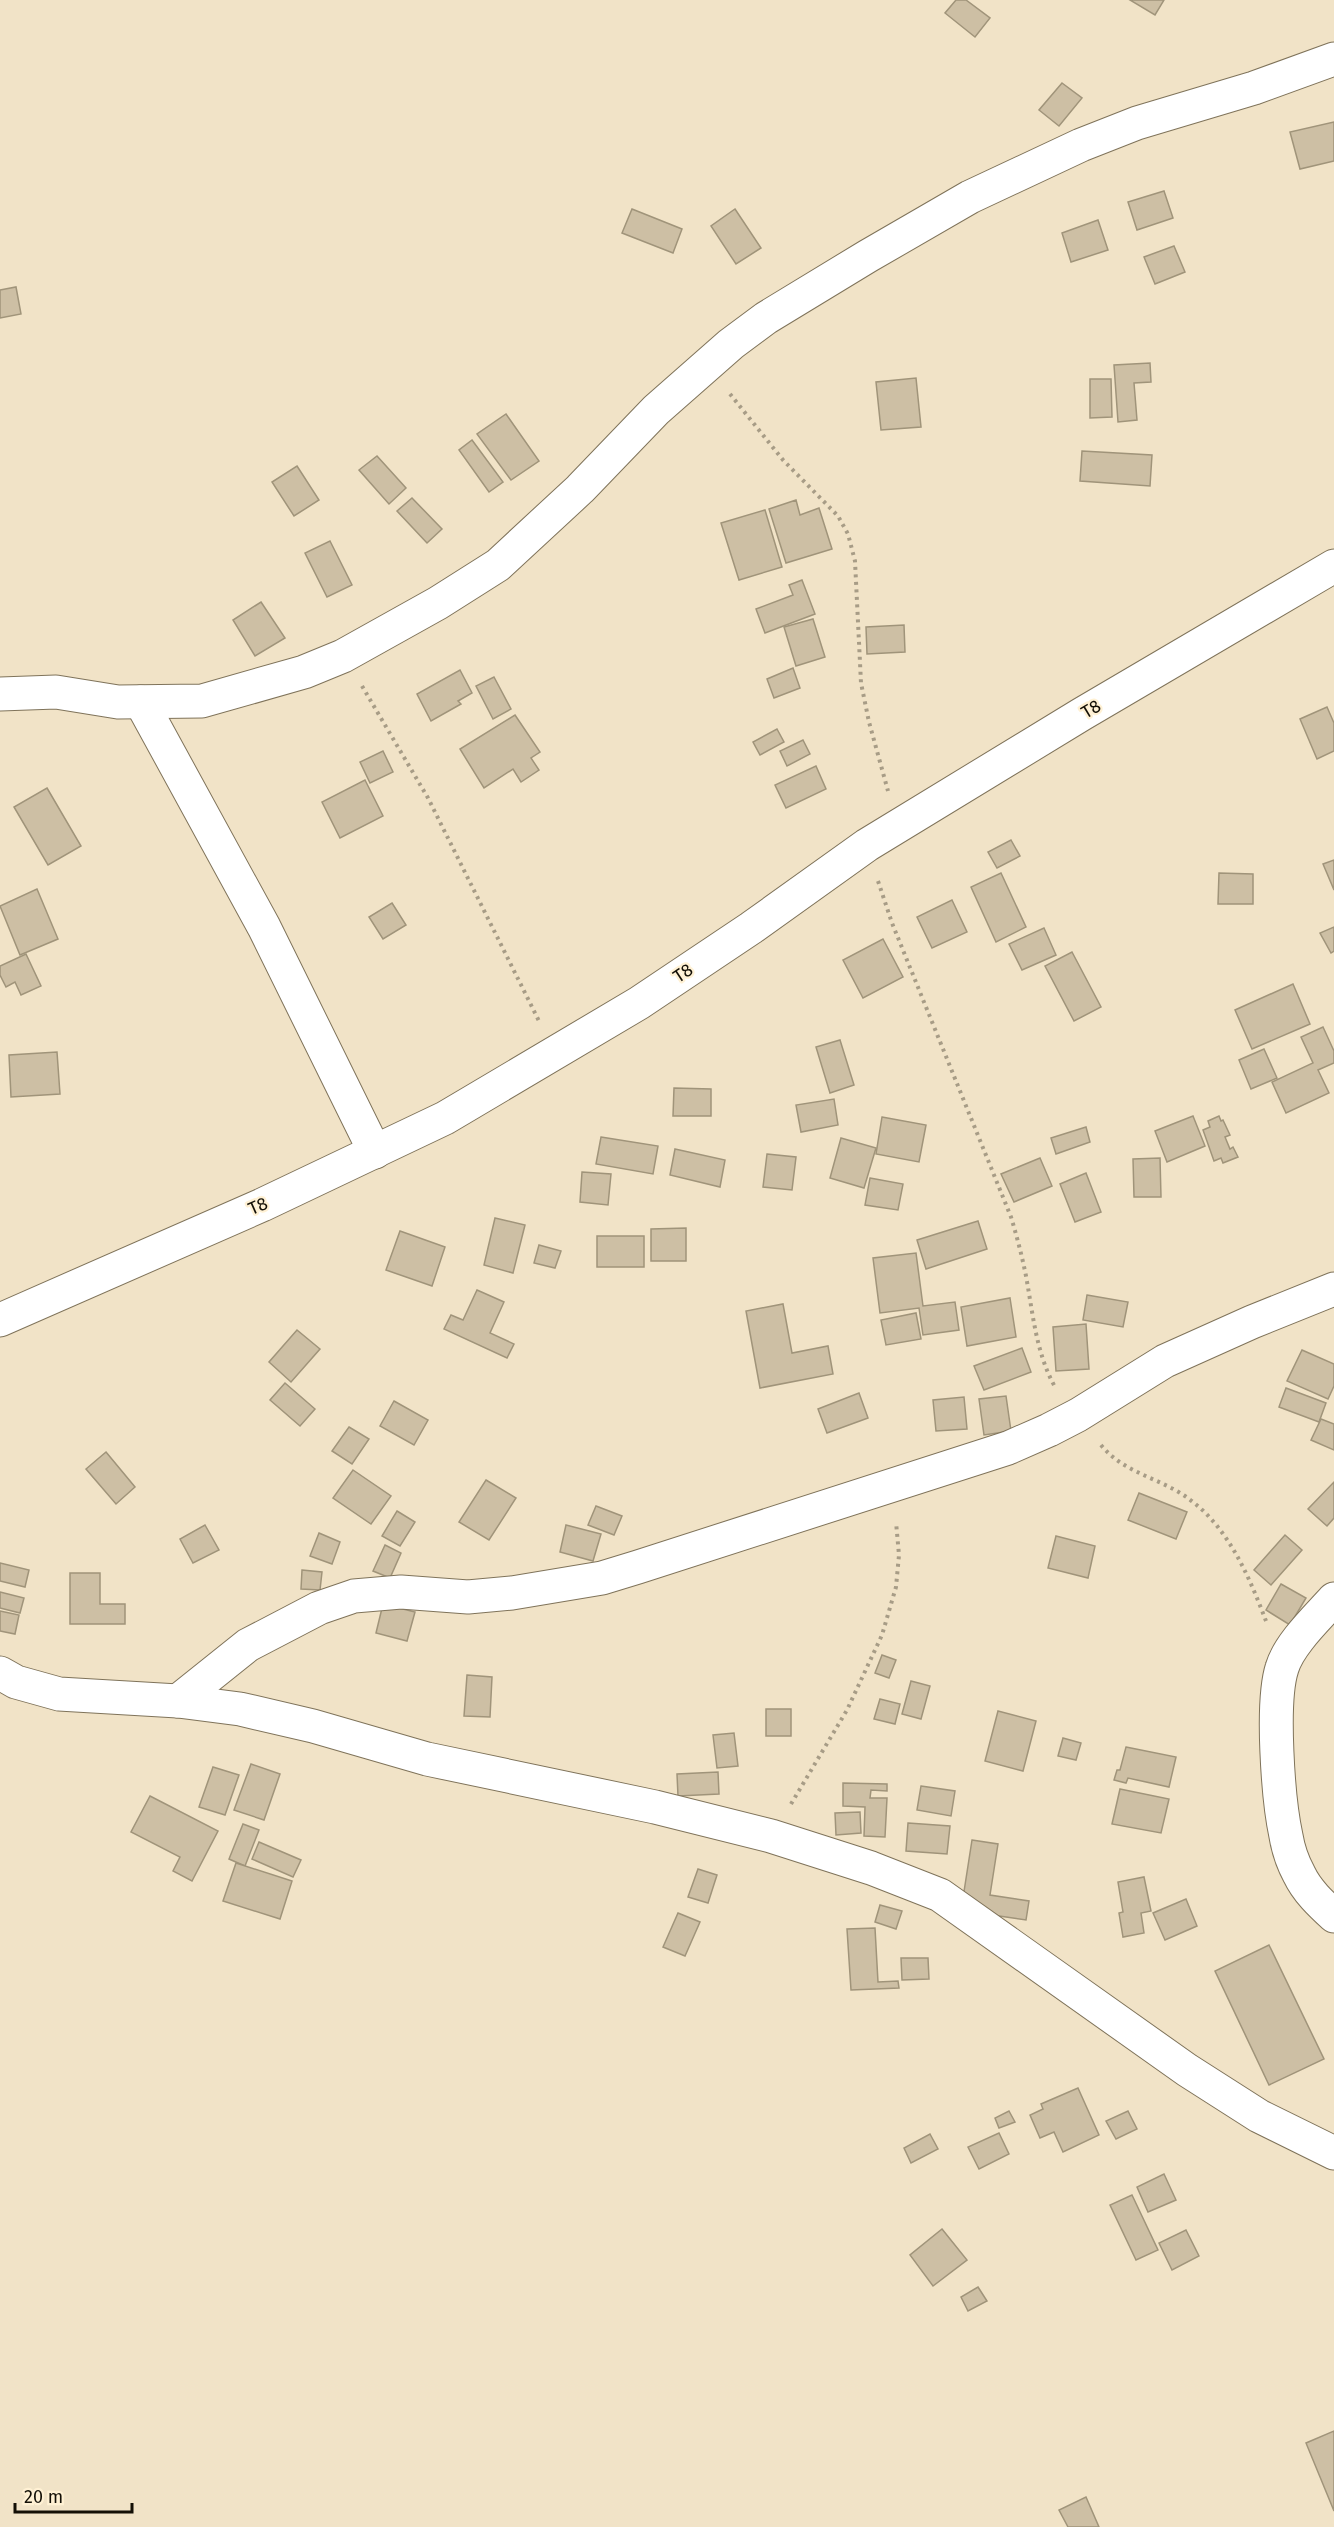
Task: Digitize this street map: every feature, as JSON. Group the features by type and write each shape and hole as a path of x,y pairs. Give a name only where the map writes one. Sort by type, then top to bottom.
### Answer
{"street":[{"path":"0,694 56,692 117,702 202,701 304,672 343,656 428,609 498,566 580,489 656,410 706,365 758,324 798,298 920,225 1024,170 1137,123 1254,88 1334,59"},
{"name":"T8","path":"0,1320 375,1152 445,1118 648,997 867,845 1082,714 1334,566"},
{"path":"141,702 264,927 375,1152"},
{"path":"178,1701 248,1645 319,1608 354,1596 401,1592 468,1597 553,1587 602,1578 1008,1448 1078,1415 1165,1361 1334,1289"},
{"path":"1334,1599 1295,1645 1282,1666 1277,1724 1286,1836 1299,1874 1317,1900 1334,1916"},
{"path":"0,1673 16,1682 58,1694 178,1701 240,1709 428,1759 655,1807 771,1836 871,1868 940,1895 1187,2070 1258,2116 1334,2152"}],"path":[{"path":"706,365 783,460 838,516 848,534 855,561 861,683 880,766 900,826"},
{"path":"343,656 429,798 555,1054"},
{"path":"867,845 892,923 1011,1217 1020,1248 1032,1316 1047,1372 1057,1390 1107,1452 1134,1471 1176,1491 1204,1510 1239,1559 1256,1595 1282,1666"},
{"path":"771,1836 847,1710 882,1635 896,1587 899,1555 892,1486"}],"building":[{"path":"956,0 966,0 990,18 975,37 945,13"},
{"path":"1130,0 1164,0 1155,15"},
{"path":"1062,83 1082,98 1059,126 1039,110"},
{"path":"1334,122 1334,161 1300,169 1290,132"},
{"path":"1164,191 1173,218 1137,230 1128,202"},
{"path":"632,209 682,229 673,253 622,233"},
{"path":"735,209 761,248 736,264 711,226"},
{"path":"1098,220 1108,250 1071,262 1062,233"},
{"path":"1174,246 1185,272 1155,284 1144,257"},
{"path":"16,287 21,314 0,318 0,290"},
{"path":"1150,363 1151,382 1134,383 1137,420 1118,422 1114,365"},
{"path":"916,378 921,427 881,430 876,382"},
{"path":"1090,379 1111,379 1112,417 1090,418"},
{"path":"506,414 539,461 511,480 477,434"},
{"path":"472,440 503,482 489,492 459,450"},
{"path":"1082,451 1152,455 1150,486 1080,481"},
{"path":"377,456 406,488 389,504 359,470"},
{"path":"297,466 319,500 294,516 272,482"},
{"path":"412,498 442,529 427,543 397,511"},
{"path":"796,500 800,515 819,508 832,549 786,563 769,509"},
{"path":"765,510 782,567 739,580 721,523"},
{"path":"330,541 352,585 327,597 305,553"},
{"path":"802,580 815,614 765,633 756,609 793,595 789,585"},
{"path":"261,602 285,638 255,656 233,620"},
{"path":"813,619 825,657 796,666 784,627"},
{"path":"904,625 905,652 867,654 866,627"},
{"path":"793,668 800,688 774,698 767,679"},
{"path":"460,670 472,693 458,701 461,704 431,721 417,694"},
{"path":"494,677 511,709 493,719 476,686"},
{"path":"1327,707 1334,723 1334,751 1317,759 1300,719"},
{"path":"515,715 540,752 531,758 539,770 521,782 513,769 484,788 460,749"},
{"path":"777,729 784,742 760,755 753,742"},
{"path":"803,740 810,754 787,766 780,751"},
{"path":"383,751 393,772 370,783 360,762"},
{"path":"816,766 826,789 786,808 775,785"},
{"path":"365,780 383,816 340,838 322,802"},
{"path":"47,788 81,846 48,865 14,807"},
{"path":"1011,840 1020,856 997,868 988,852"},
{"path":"1334,860 1334,890 1323,864"},
{"path":"1001,873 1026,927 996,942 971,887"},
{"path":"1219,873 1253,874 1253,904 1218,904"},
{"path":"37,889 58,939 20,955 0,906"},
{"path":"952,900 967,932 932,948 917,917"},
{"path":"392,903 406,925 383,939 369,917"},
{"path":"1334,927 1334,951 1331,953 1320,933"},
{"path":"1044,928 1056,955 1022,970 1009,944"},
{"path":"883,939 903,977 863,998 843,960"},
{"path":"1072,952 1101,1007 1074,1021 1045,966"},
{"path":"26,954 41,986 21,995 15,982 6,987 0,975 0,966"},
{"path":"1293,984 1310,1024 1252,1049 1235,1010"},
{"path":"1323,1027 1334,1051 1334,1063 1318,1070 1329,1093 1286,1113 1272,1082 1313,1063 1301,1037"},
{"path":"840,1040 854,1085 830,1093 816,1047"},
{"path":"1264,1049 1277,1078 1251,1089 1239,1060"},
{"path":"57,1052 60,1094 11,1097 9,1055"},
{"path":"674,1088 711,1089 711,1116 673,1116"},
{"path":"834,1099 838,1125 801,1132 796,1105"},
{"path":"1193,1116 1205,1146 1167,1162 1155,1131"},
{"path":"1219,1116 1230,1135 1225,1137 1230,1149 1233,1147 1238,1157 1223,1163 1221,1158 1214,1161 1203,1130 1210,1127 1208,1121"},
{"path":"882,1117 926,1125 919,1162 876,1154"},
{"path":"1086,1127 1090,1142 1056,1154 1051,1138"},
{"path":"601,1137 658,1146 653,1174 596,1164"},
{"path":"841,1138 876,1148 864,1188 830,1178"},
{"path":"675,1149 725,1160 720,1187 670,1175"},
{"path":"767,1154 796,1157 792,1190 763,1187"},
{"path":"1040,1158 1052,1186 1014,1202 1001,1174"},
{"path":"1160,1158 1161,1197 1134,1197 1133,1159"},
{"path":"582,1172 611,1174 608,1205 580,1202"},
{"path":"1086,1173 1101,1212 1075,1222 1060,1184"},
{"path":"870,1178 903,1184 898,1210 865,1205"},
{"path":"495,1218 525,1225 513,1273 484,1265"},
{"path":"978,1221 987,1249 926,1269 917,1240"},
{"path":"686,1228 686,1261 651,1261 651,1229"},
{"path":"400,1231 445,1247 432,1286 386,1270"},
{"path":"597,1236 644,1236 644,1267 597,1267"},
{"path":"539,1245 561,1251 555,1268 534,1263"},
{"path":"916,1253 923,1306 955,1302 959,1330 923,1335 919,1308 880,1313 873,1258"},
{"path":"477,1290 504,1302 490,1333 514,1344 507,1358 444,1329 451,1315 463,1320"},
{"path":"1087,1295 1128,1302 1123,1327 1083,1320"},
{"path":"1010,1298 1016,1337 967,1346 961,1307"},
{"path":"783,1304 792,1353 828,1346 833,1374 760,1388 746,1311"},
{"path":"916,1313 921,1339 886,1345 881,1320"},
{"path":"1086,1324 1089,1369 1056,1371 1053,1327"},
{"path":"297,1330 320,1349 291,1382 269,1362"},
{"path":"1022,1348 1031,1372 984,1390 974,1366"},
{"path":"1302,1350 1334,1364 1334,1386 1328,1399 1287,1381"},
{"path":"285,1383 315,1409 300,1426 270,1400"},
{"path":"1286,1388 1326,1403 1319,1422 1279,1407"},
{"path":"859,1393 868,1418 827,1433 818,1409"},
{"path":"1006,1396 1011,1431 984,1435 979,1399"},
{"path":"964,1397 967,1429 936,1431 933,1400"},
{"path":"394,1401 428,1420 414,1445 380,1426"},
{"path":"1321,1419 1334,1424 1334,1450 1311,1440"},
{"path":"349,1427 369,1439 352,1464 332,1451"},
{"path":"106,1452 135,1487 116,1504 86,1469"},
{"path":"353,1470 391,1496 371,1524 333,1498"},
{"path":"486,1480 516,1498 489,1540 459,1522"},
{"path":"1334,1482 1334,1518 1327,1526 1308,1509"},
{"path":"1139,1493 1187,1512 1176,1539 1128,1520"},
{"path":"596,1506 622,1516 614,1535 588,1525"},
{"path":"397,1511 415,1522 400,1546 382,1536"},
{"path":"205,1525 219,1550 193,1563 180,1539"},
{"path":"566,1525 601,1534 593,1561 560,1552"},
{"path":"319,1533 340,1542 332,1564 310,1556"},
{"path":"1285,1535 1302,1550 1271,1585 1254,1570"},
{"path":"1056,1536 1095,1546 1088,1578 1048,1568"},
{"path":"385,1545 401,1553 390,1578 373,1571"},
{"path":"0,1563 29,1570 25,1587 0,1581"},
{"path":"302,1570 322,1572 320,1590 301,1589"},
{"path":"70,1573 100,1573 100,1604 125,1604 125,1624 70,1624"},
{"path":"1281,1584 1306,1598 1290,1625 1266,1610"},
{"path":"0,1592 24,1598 20,1613 0,1608"},
{"path":"383,1604 415,1612 407,1641 376,1633"},
{"path":"0,1611 19,1615 15,1634 0,1631"},
{"path":"882,1655 896,1660 889,1678 875,1673"},
{"path":"467,1675 492,1677 490,1717 464,1716"},
{"path":"911,1681 930,1686 921,1719 902,1714"},
{"path":"880,1699 900,1704 895,1724 874,1719"},
{"path":"766,1709 791,1709 791,1736 766,1736"},
{"path":"998,1711 1036,1721 1023,1771 985,1761"},
{"path":"734,1733 738,1766 717,1768 713,1735"},
{"path":"1063,1738 1081,1743 1076,1760 1058,1756"},
{"path":"1126,1747 1176,1757 1169,1787 1128,1778 1126,1783 1114,1780 1117,1770 1120,1770"},
{"path":"251,1764 280,1774 264,1820 234,1810"},
{"path":"213,1767 239,1775 225,1815 199,1807"},
{"path":"718,1772 719,1794 678,1796 677,1774"},
{"path":"843,1783 887,1784 887,1791 871,1790 870,1798 887,1798 885,1837 864,1836 865,1807 843,1806"},
{"path":"921,1786 955,1791 951,1816 917,1810"},
{"path":"1120,1789 1169,1799 1161,1833 1112,1824"},
{"path":"150,1796 218,1831 192,1881 173,1871 180,1857 131,1832"},
{"path":"860,1812 861,1833 836,1835 835,1813"},
{"path":"908,1823 950,1826 947,1854 906,1851"},
{"path":"243,1824 259,1830 245,1866 229,1859"},
{"path":"972,1840 998,1844 990,1895 1029,1901 1026,1920 972,1912 963,1898"},
{"path":"259,1842 301,1860 293,1877 252,1859"},
{"path":"236,1863 292,1881 280,1919 223,1901"},
{"path":"698,1869 717,1875 708,1903 688,1897"},
{"path":"1144,1877 1151,1911 1141,1913 1144,1933 1123,1937 1119,1913 1123,1912 1118,1882"},
{"path":"1186,1899 1197,1926 1165,1940 1153,1913"},
{"path":"880,1905 902,1911 896,1929 875,1922"},
{"path":"678,1913 700,1922 685,1956 663,1947"},
{"path":"875,1928 878,1982 898,1981 899,1988 851,1990 847,1929"},
{"path":"1269,1945 1324,2059 1269,2085 1215,1971"},
{"path":"901,1958 928,1958 929,1979 902,1980"},
{"path":"1078,2088 1099,2135 1063,2152 1054,2132 1040,2138 1030,2115 1043,2109 1041,2104"},
{"path":"1009,2111 1015,2122 999,2128 995,2118"},
{"path":"1128,2111 1137,2129 1116,2139 1106,2121"},
{"path":"999,2133 1009,2154 979,2169 968,2147"},
{"path":"930,2134 938,2149 911,2163 904,2148"},
{"path":"1164,2174 1176,2200 1148,2212 1137,2187"},
{"path":"1132,2195 1158,2250 1136,2260 1110,2205"},
{"path":"942,2229 967,2260 933,2286 910,2255"},
{"path":"1186,2230 1199,2256 1172,2270 1159,2243"},
{"path":"978,2287 987,2301 968,2311 961,2297"},
{"path":"1334,2431 1334,2511 1306,2443"},
{"path":"1086,2497 1099,2527 1068,2527 1059,2510"}]}
